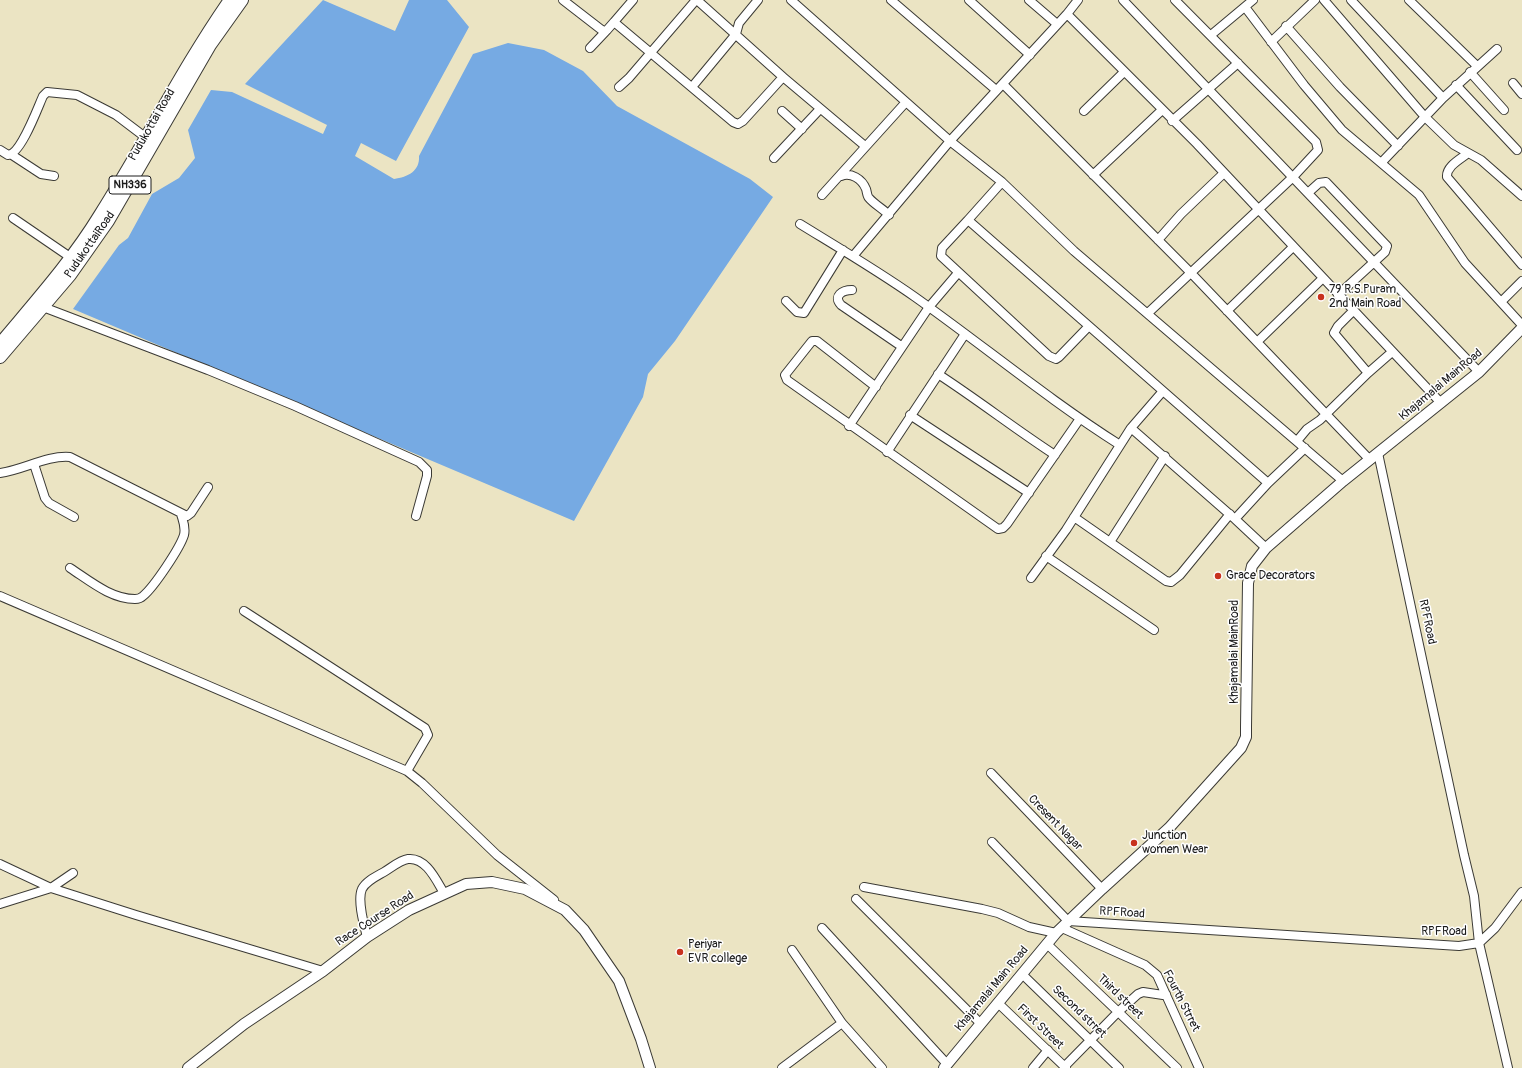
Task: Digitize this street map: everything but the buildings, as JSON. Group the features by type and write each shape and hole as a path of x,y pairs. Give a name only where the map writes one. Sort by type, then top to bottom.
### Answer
{"highway":[{"name":"Pudukottai Road","path":"0,344 44,301 70,257 100,216 149,140 202,40 230,0"},
{"name":"PudukottaiRoad","path":"0,357 44,301 70,276 108,221 149,140 210,45 242,0"}],"main road":[{"name":"Khajamalai MainRoad","path":"1062,927 1169,828 1237,753 1243,743 1246,732 1248,697 1248,583 1252,566 1266,548 1343,481 1479,372 1522,328"},
{"name":"Race Course Road","path":"188,1068 244,1024 323,970 367,937 409,910 466,884 492,882 525,889 565,910 584,930 619,982 641,1039 650,1068"},
{"name":"Khajamalai Main Road","path":"945,1066 1062,927"}],"street":[{"path":"563,0 603,31 607,30"},
{"path":"590,48 632,0"},
{"path":"619,87 697,0 820,109 865,146"},
{"path":"692,87 736,34 739,23 758,0"},
{"path":"791,0 950,141 1002,182 1074,251 1343,481"},
{"path":"890,0 996,90"},
{"path":"970,0 1030,55"},
{"path":"1029,0 1057,24"},
{"path":"854,256 950,141 1030,55 1078,0"},
{"path":"1123,0 1479,372"},
{"path":"1148,313 1316,155 1318,150 1316,142 1176,0"},
{"path":"1211,36 1253,0"},
{"path":"1271,42 1286,26 1315,0"},
{"path":"1324,0 1425,116 1454,145 1481,160 1521,194"},
{"path":"1351,0 1443,98"},
{"path":"1408,0 1477,66"},
{"path":"1246,7 1304,85 1342,130 1382,162 1419,195 1465,262 1522,325"},
{"path":"1067,14 1224,173 1440,403"},
{"path":"614,22 738,124 743,121 783,76"},
{"path":"1286,26 1340,87 1398,146"},
{"path":"1382,162 1456,85 1497,49"},
{"path":"1172,121 1238,64"},
{"path":"1084,111 1124,72"},
{"path":"1470,72 1504,110"},
{"path":"1513,83 1522,94"},
{"path":"1003,84 1158,240 1325,414 1374,457"},
{"path":"1456,85 1516,150"},
{"path":"12,155 29,128 43,96 47,92 77,95 116,115 149,140"},
{"path":"822,195 841,176 865,146 906,102"},
{"path":"774,158 820,109"},
{"path":"1094,175 1162,110"},
{"path":"782,111 802,129"},
{"path":"0,150 12,155 41,174 54,176"},
{"path":"1468,153 1449,168 1447,177 1522,265"},
{"path":"1158,240 1181,214 1224,173"},
{"path":"841,176 851,174 859,180 866,189 868,197 889,214"},
{"path":"1002,182 940,252 944,260 1053,359 1059,357 1089,326"},
{"path":"1308,192 1319,182 1326,182 1385,243 1387,249 1338,295"},
{"path":"13,218 70,257"},
{"path":"968,220 1268,483"},
{"path":"800,224 854,256 929,307 1079,420 1120,445"},
{"path":"1228,312 1293,247"},
{"path":"786,301 797,312 804,313 843,250"},
{"path":"849,426 876,387 901,346 929,307 958,273"},
{"path":"1257,342 1322,278"},
{"path":"1501,302 1522,281"},
{"path":"852,290 844,290 840,293 838,301 841,305 901,346"},
{"path":"44,301 288,403 376,441 419,462 427,470 427,476 416,516"},
{"path":"1353,311 1338,326 1334,333 1368,373"},
{"path":"887,452 910,415 965,334"},
{"path":"876,387 817,341 812,341 787,371 785,376 787,380 849,426 998,529 1003,528 1007,524 1079,420"},
{"path":"1297,441 1307,429 1392,352"},
{"path":"938,374 971,395 1012,427 1055,456"},
{"path":"1031,578 1074,517 1131,428 1163,391"},
{"path":"910,415 1029,493"},
{"path":"1131,428 1165,456 1266,548"},
{"path":"1074,517 1166,581 1171,582 1180,575 1233,517 1305,448"},
{"path":"1110,542 1165,456"},
{"path":"0,473 14,471 58,458 70,457 181,514 188,516 208,487"},
{"name":"RPFRoad","path":"1062,927 1459,946 1479,943 1474,896 1374,457"},
{"path":"34,464 45,498 49,503 74,516"},
{"path":"70,568 105,591 122,598 137,600 141,598 154,582 180,543 185,528 181,514"},
{"path":"1046,556 1154,630"},
{"path":"0,596 407,771 422,783 498,854 565,910"},
{"path":"244,611 425,728 428,735 407,771"},
{"name":"Cresent Nagar","path":"991,773 1102,889"},
{"path":"992,842 1062,927"},
{"path":"367,937 362,912 362,888 368,882 401,861 408,859 417,860 428,868 444,893"},
{"path":"0,864 51,888 323,970"},
{"path":"0,904 51,888 73,873"},
{"path":"864,887 987,910 998,913 1029,927 1062,927"},
{"path":"1508,1068 1479,943 1495,928 1522,892"},
{"path":"856,899 981,1024"},
{"name":"Fourth Strret","path":"1062,927 1145,965 1157,975 1199,1068"},
{"path":"822,928 945,1066"},
{"name":"Third street","path":"1047,944 1176,1068"},
{"path":"792,950 842,1023 882,1068"},
{"name":"Second strret","path":"1022,974 1119,1068"},
{"path":"1065,1067 1118,1012 1138,994 1143,992 1163,995 1166,994"},
{"name":"First Street","path":"998,1002 1065,1067"},
{"path":"782,1068 842,1023"},
{"path":"1033,1068 1048,1050"}],"water":[{"path":"323,0 395,31 409,0 447,0 469,27 396,161 361,143 355,156 394,179 408,175 417,166 419,156 473,54 508,43 544,50 583,71 617,106 750,179 773,197 675,341 648,374 643,397 574,521 73,309 119,245 128,238 152,194 179,178 195,158 188,130 211,90 232,92 323,134 327,125 245,84"}],"place":[{"name":"79 R.S.Puram 2nd Main Road","path":"1321,297"},
{"name":"Grace Decorators","path":"1218,576"},
{"name":"Junction women Wear","path":"1134,843"},
{"name":"Periyar EVR college","path":"680,952"}]}
